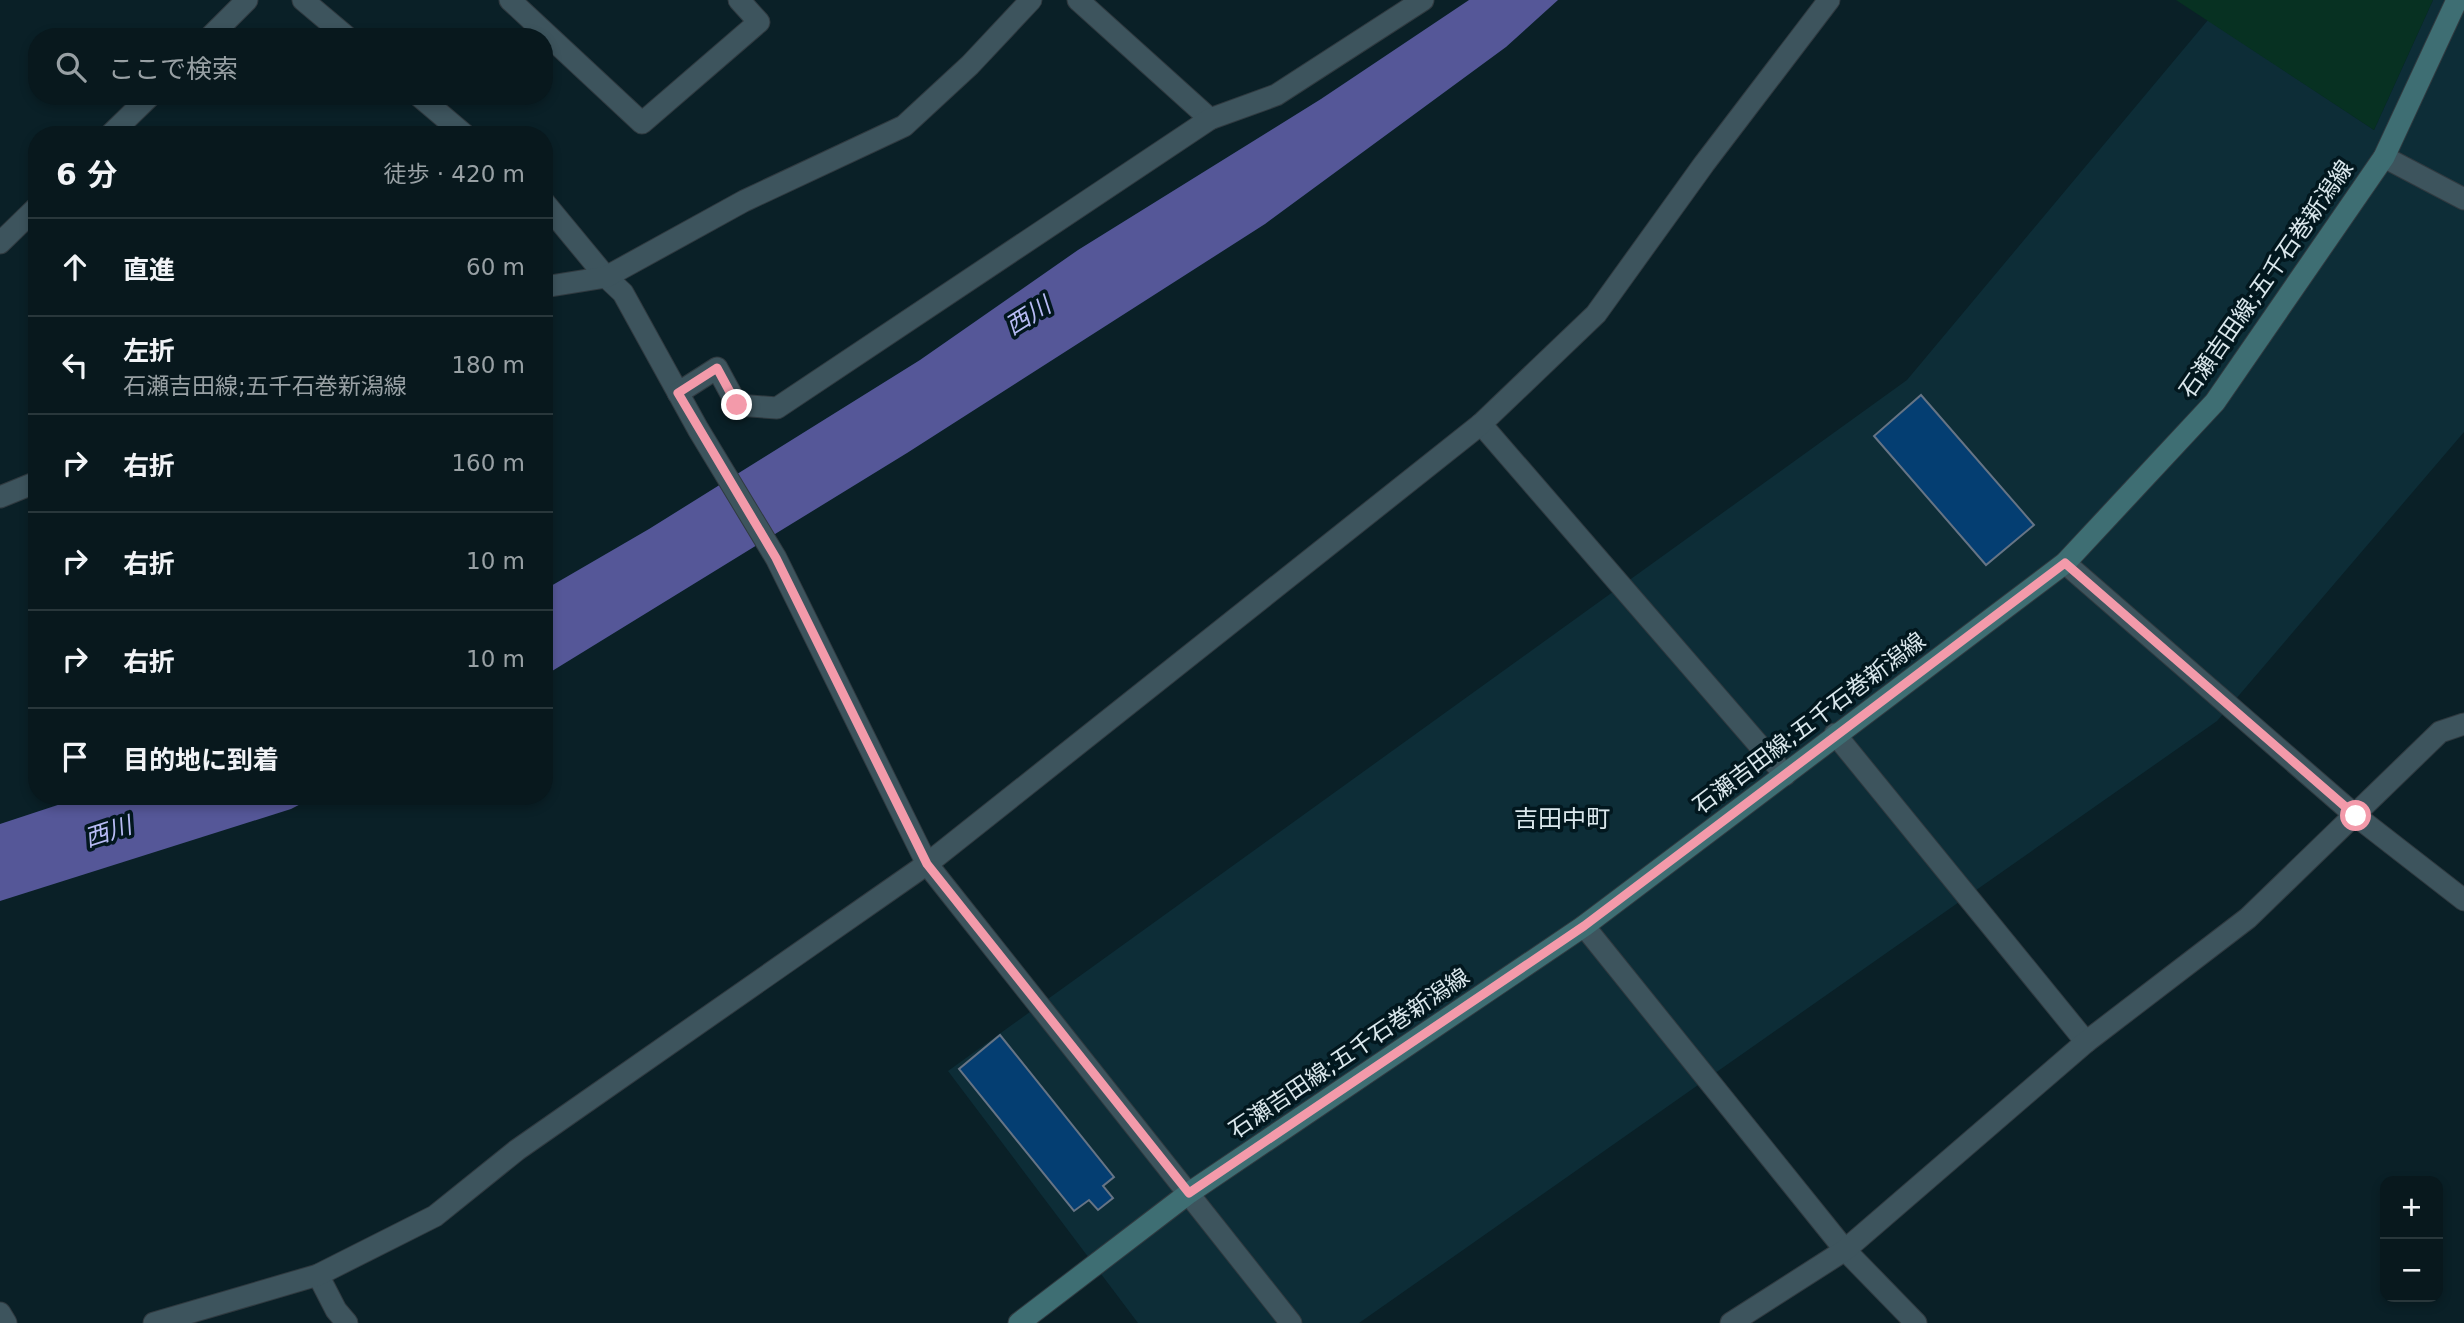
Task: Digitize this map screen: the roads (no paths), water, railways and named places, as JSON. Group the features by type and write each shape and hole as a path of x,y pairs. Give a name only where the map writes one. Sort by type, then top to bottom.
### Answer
{"main road":[{"name":"石瀬吉田線;五千石巻新潟線","path":"1020,1323 1189,1193 1584,926 2065,563 2215,402 2384,157 2457,0"}],"street":[{"path":"219,28 247,0"},
{"path":"303,0 336,28"},
{"path":"510,0 540,28"},
{"path":"553,40 642,123 759,22 739,0"},
{"path":"553,286 606,277 744,201 904,126 970,65 1031,0"},
{"path":"1078,0 1210,119"},
{"path":"678,393 717,368 737,405 778,408 1210,119 1276,95 1423,0"},
{"path":"154,1323 318,1275 435,1216 516,1150 927,864 1481,424 1596,314 1704,164 1829,0"},
{"path":"119,126 141,105"},
{"path":"430,105 454,126"},
{"path":"2384,157 2464,199"},
{"path":"553,213 606,277 623,293 698,429 776,558 927,864 1291,1323"},
{"path":"0,243 28,216"},
{"path":"1481,424 1786,775"},
{"path":"0,497 28,486"},
{"path":"2065,563 2356,816 2464,900"},
{"path":"1731,1323 1845,1250 2086,1042 2248,918 2440,732 2464,724"},
{"path":"1835,734 2086,1042"},
{"path":"1584,926 1845,1250 1916,1323"},
{"path":"318,1275 335,1310 347,1323"},
{"path":"0,1313 6,1323"}],"water":[{"name":"西川","path":"1469,0 1558,0 1506,47 1265,224 907,453 553,670 553,585 649,529 920,360 1078,250 1321,99"},
{"name":"西川","path":"58,805 299,805 0,901 0,824"}],"district":[{"name":"吉田中町","path":"1562,819"}]}
